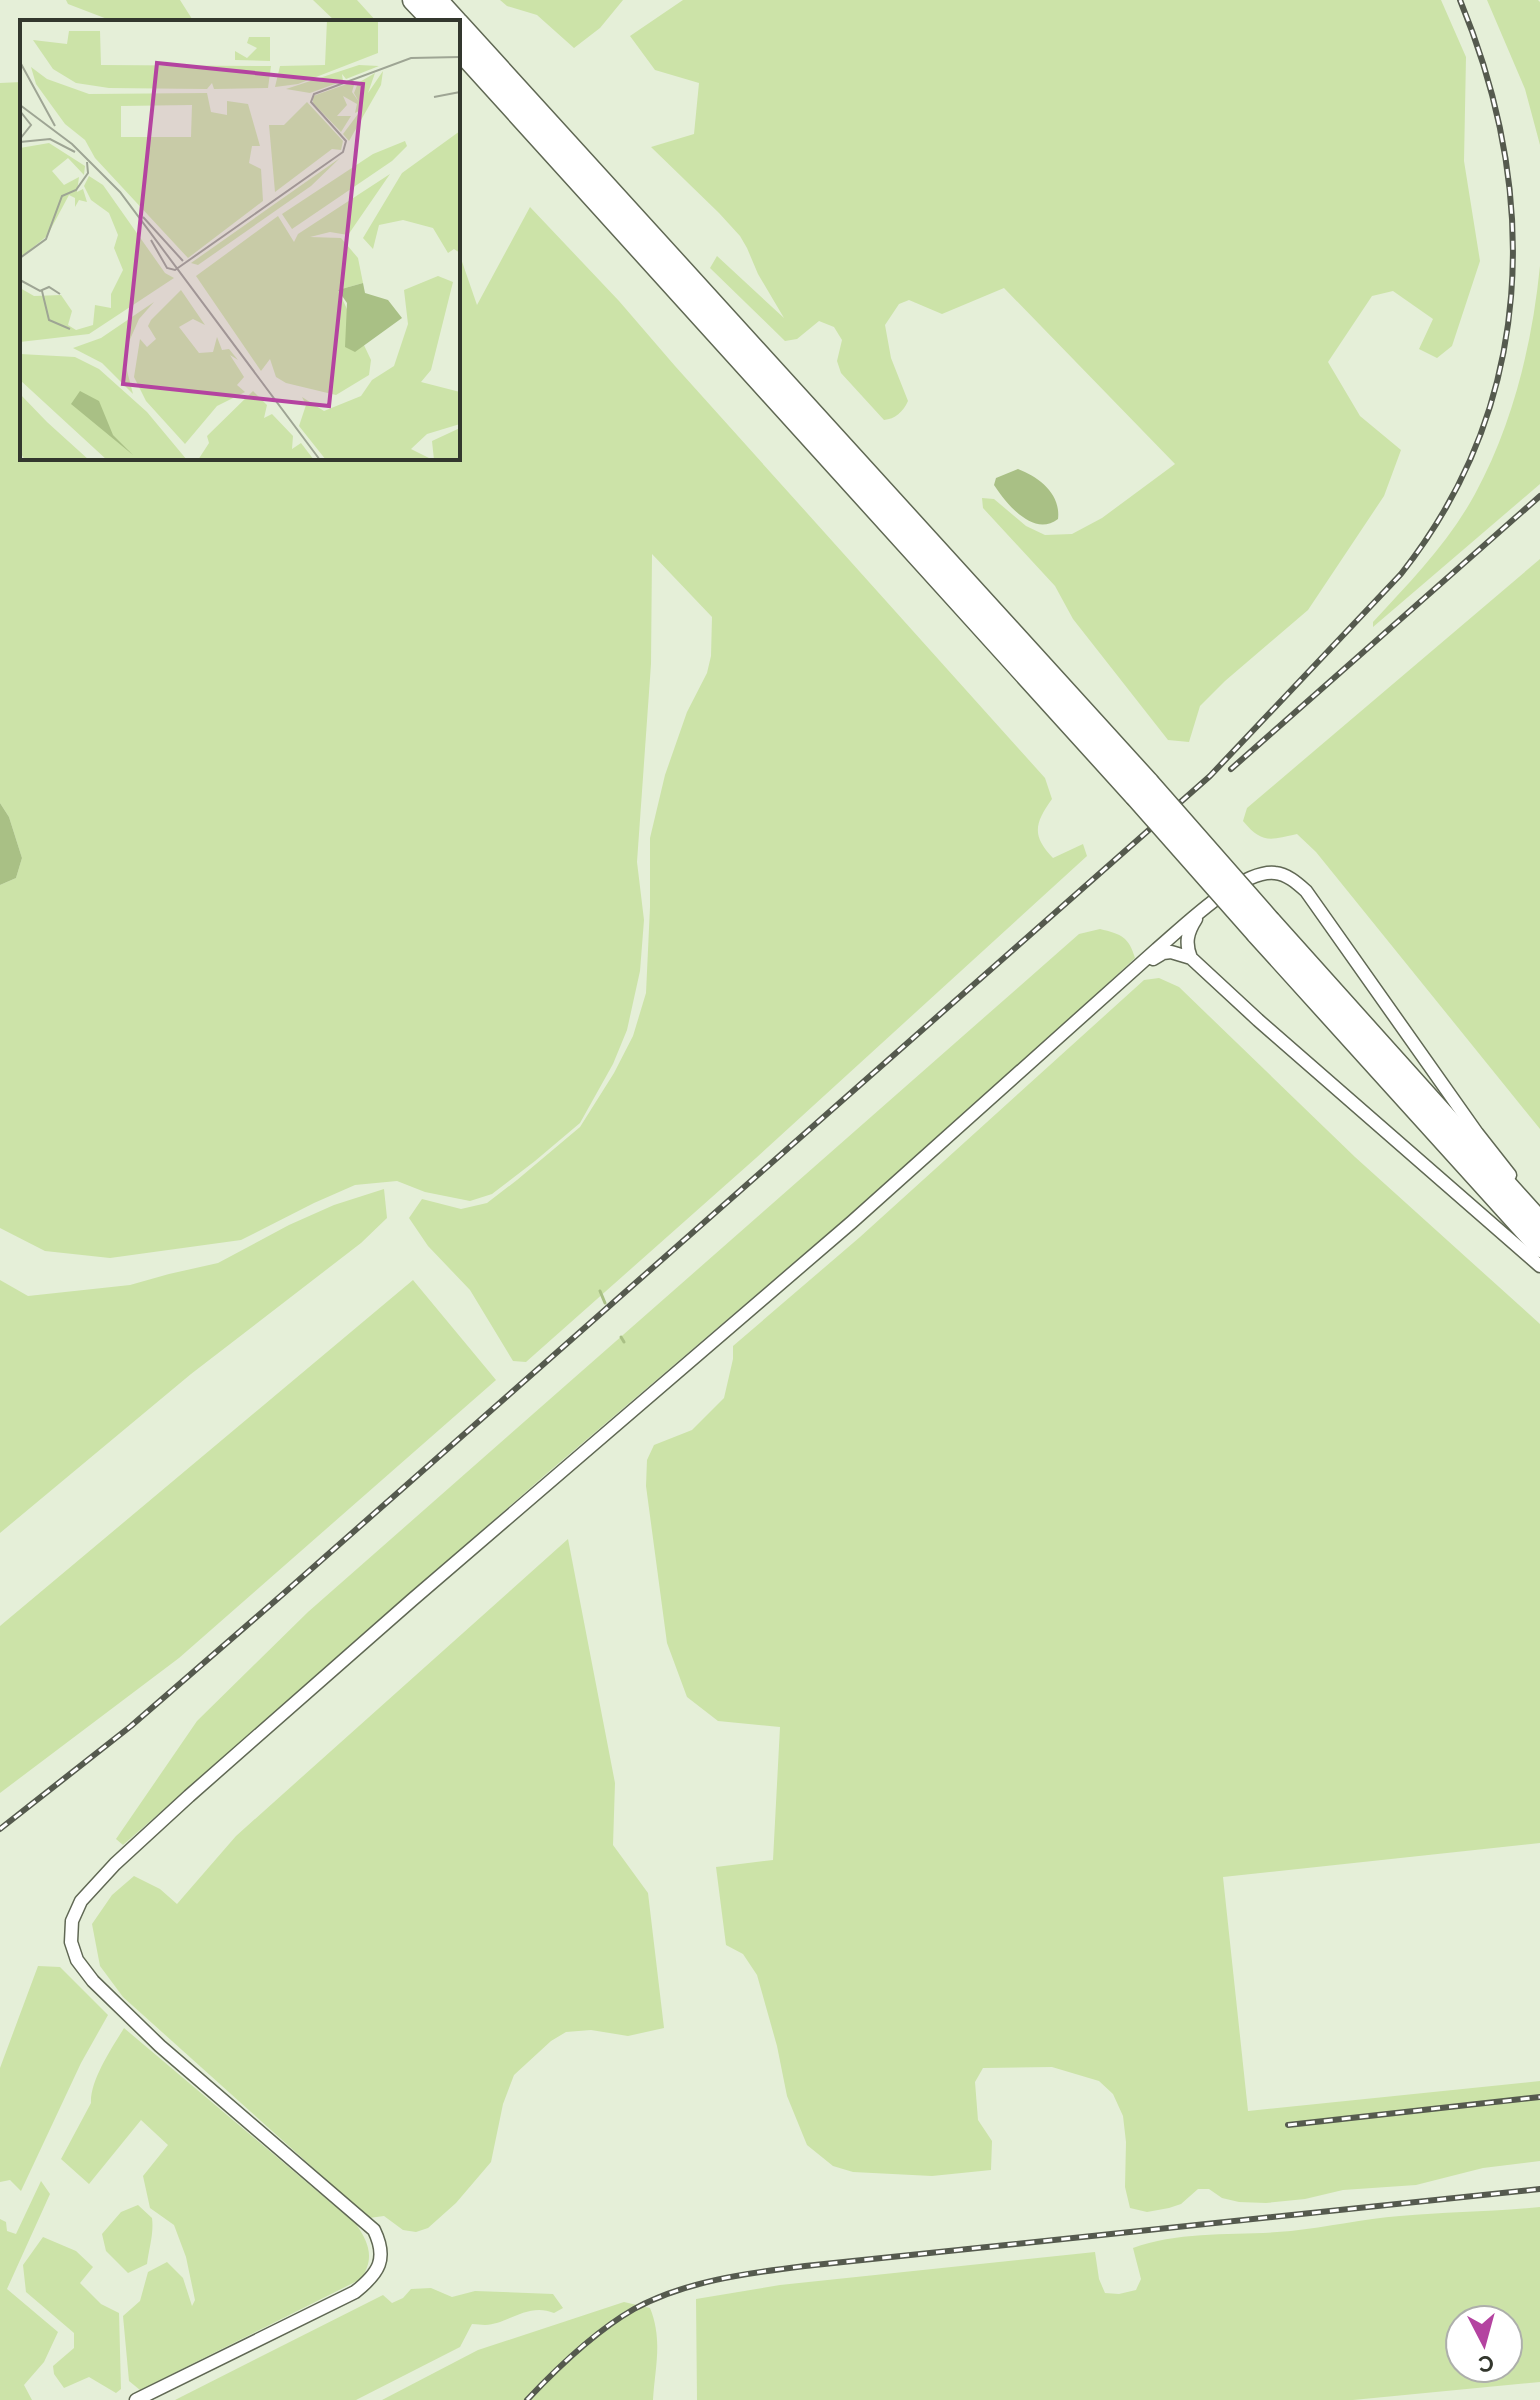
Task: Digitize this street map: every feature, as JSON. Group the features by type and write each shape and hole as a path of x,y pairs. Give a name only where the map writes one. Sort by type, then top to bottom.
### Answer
{"main road":[{"path":"413,0 432,20"},
{"path":"437,0 455,20"},
{"path":"460,25 1142,789 1502,1208 1540,1247"},
{"path":"460,50 1142,789"},
{"path":"1263,927 1540,1222"}],"street":[{"path":"136,2400 355,2292 367,2283 379,2267 381,2247 374,2230 160,2046 93,1981 77,1960 71,1942 72,1921 81,1901 106,1873 211,1777 852,1222 1207,907 1244,880 1262,873 1285,875 1297,882 1346,946 1477,1133 1540,1207"},
{"path":"1191,958 1187,948 1188,934 1194,921 1207,907"},
{"path":"1119,985 1163,953 1180,953 1191,958 1540,1266"}],"shaded area":[{"path":"66,0 180,0 193,20 110,20 68,4"},
{"path":"313,0 357,0 375,20 334,20"},
{"path":"500,0 623,0 600,28 574,48 537,15 507,6"},
{"path":"683,0 1441,0 1466,57 1464,161 1480,261 1452,346 1437,358 1419,349 1433,319 1393,291 1372,296 1328,362 1360,416 1401,450 1384,496 1308,610 1200,706 1189,742 1168,740 1073,619 1055,586 983,508 982,498 994,499 1026,526 1045,535 1072,534 1102,518 1175,464 1004,288 942,314 909,300 899,304 885,325 891,358 908,401 898,414 884,420 841,373 837,361 842,340 834,327 819,321 797,339 785,341 710,268 717,256 784,318 740,236 651,147 694,134 699,83 655,70 630,36"},
{"path":"1487,0 1540,2 1540,145 1525,89"},
{"path":"20,82 20,460 460,460 460,256 477,305 530,207 619,301 1045,778 1052,799 1038,829 1046,850 1053,858 1083,844 1087,856 756,1158 526,1362 513,1361 470,1290 428,1246 409,1218 422,1199 461,1209 487,1203 517,1180 580,1127 633,1036 646,993 650,838 665,775 687,712 707,673 711,656 712,617 652,554 651,664 637,862 644,920 640,971 627,1030 613,1064 580,1123 492,1194 470,1201 425,1192 397,1181 355,1185 241,1240 110,1258 45,1251 0,1228 0,885 16,878 22,858 9,817 0,803 0,83"},
{"path":"1540,266 1540,484 1373,627 1373,622 1453,529 1488,467 1519,383 1532,325"},
{"path":"1018,469 1034,477 1052,494 1058,519 1049,524 1030,521 1006,501 994,485 996,478"},
{"path":"1540,559 1540,1129 1316,852 1297,834 1280,838 1261,837 1243,821 1247,808"},
{"path":"0,803 9,817 22,858 16,878 0,885"},
{"path":"1100,929 1123,938 1130,945 1135,958 962,1119 545,1475 123,1845 116,1839 197,1721 308,1612 1079,934"},
{"path":"1159,978 1179,987 1355,1157 1540,1324 1540,1843 1223,1877 1248,2111 1540,2081 1540,2161 1483,2168 1416,2185 1343,2190 1305,2199 1266,2203 1239,2202 1222,2198 1209,2189 1198,2189 1181,2204 1147,2212 1130,2208 1125,2187 1123,2116 1113,2094 1099,2081 1052,2067 983,2068 975,2082 978,2120 992,2141 991,2170 932,2176 853,2172 833,2166 807,2145 787,2096 757,1975 743,1954 726,1945 716,1867 773,1860 780,1727 718,1721 687,1697 667,1643 646,1486 647,1460 654,1445 692,1430 724,1398 733,1346 860,1237 1144,980"},
{"path":"384,1189 387,1218 361,1243 191,1374 0,1533 0,1280 28,1296 130,1285 218,1263 289,1225 334,1205"},
{"path":"413,1280 496,1380 179,1658 0,1793 0,1626"},
{"path":"568,1539 615,1783 613,1845 648,1893 664,2028 628,2036 591,2030 566,2032 551,2041 514,2075 503,2104 491,2162 456,2203 428,2228 416,2232 403,2230 384,2216 369,2218 123,1997 100,1966 92,1924 112,1895 134,1876 160,1889 177,1904 236,1836"},
{"path":"38,1966 60,1967 108,2015 81,2063 21,2191 10,2180 0,2182 0,2068"},
{"path":"124,2028 356,2224 369,2251 368,2264 361,2279 140,2390 129,2381 123,2316 140,2301 148,2272 167,2262 183,2278 192,2306 195,2300 186,2257 174,2225 150,2208 143,2176 168,2145 141,2120 89,2184 61,2159 91,2103 94,2084 103,2064"},
{"path":"41,2181 50,2194 7,2289 58,2332 44,2362 24,2385 32,2400 0,2400 0,2219 6,2222 7,2231 16,2234"},
{"path":"138,2205 152,2218 151,2241 147,2264 128,2273 106,2251 102,2234 121,2212"},
{"path":"1540,2207 1540,2382 1524,2384 1524,2304 1444,2304 1444,2384 1519,2384 1353,2400 697,2400 696,2299 780,2285 1095,2252 1099,2279 1105,2293 1119,2294 1136,2290 1141,2279 1133,2248 1151,2242 1191,2236 1291,2231 1400,2216"},
{"path":"43,2237 76,2251 93,2267 80,2283 101,2304 119,2313 121,2389 116,2393 89,2377 64,2388 54,2374 53,2366 74,2348 74,2333 26,2292 23,2265"},
{"path":"431,2288 452,2297 475,2291 553,2294 563,2308 554,2313 535,2310 494,2324 472,2324 460,2347 356,2400 175,2400 383,2295 392,2303 403,2298 411,2289"},
{"path":"624,2302 650,2308 654,2320 657,2354 653,2400 382,2400 478,2350"}],"waterway":[{"path":"600,1291 605,1303"},
{"path":"621,1337 624,1342"}],"railway":[{"path":"0,1829 131,1726 283,1594 1210,776 1401,574 1446,508 1478,439 1500,368 1511,296 1512,222 1504,147 1486,73 1460,0"},
{"path":"1231,769 1540,496"},
{"path":"1288,2125 1540,2097"},
{"path":"527,2400 577,2351 619,2318 674,2291 717,2280 805,2266 1540,2189"}]}
